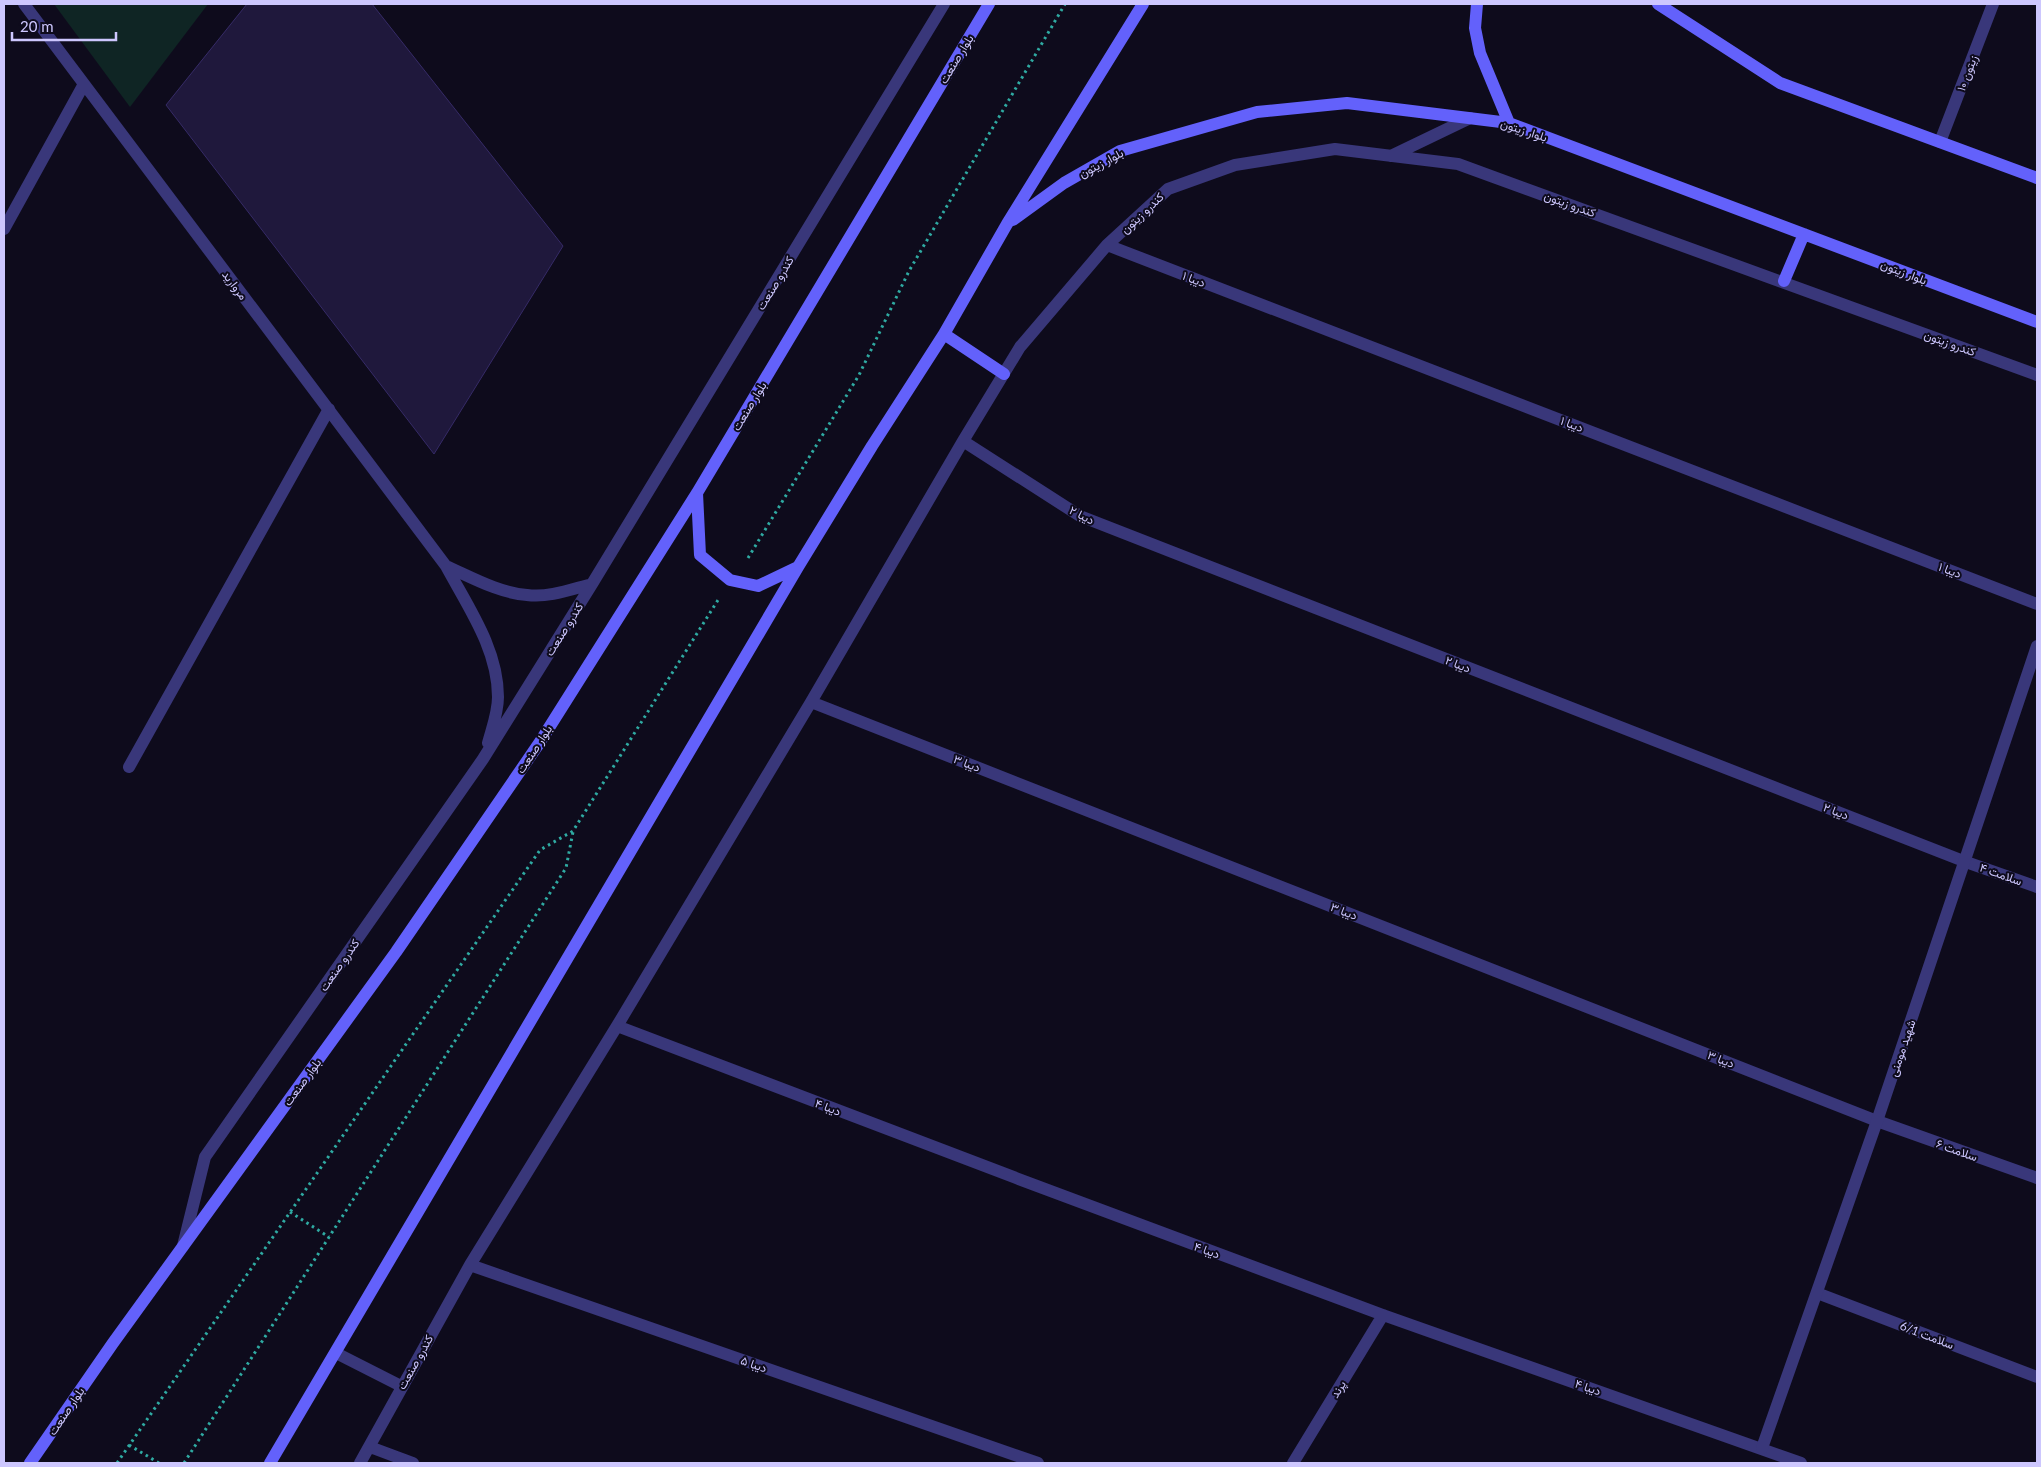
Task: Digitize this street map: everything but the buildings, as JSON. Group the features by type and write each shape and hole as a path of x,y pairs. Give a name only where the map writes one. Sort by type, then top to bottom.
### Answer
{"main road":[{"name":"بلوار صنعت","path":"30,1463 113,1343 418,920 540,742 697,493 989,4"},
{"path":"270,1463 798,567 872,446 944,334 1007,224 1144,4"},
{"path":"1476,4 1475,28 1480,53 1509,123"},
{"path":"1661,5 1780,83 2037,178"},
{"name":"بلوار زیتون","path":"1007,224 1064,183 1120,151 1257,112 1347,103 1509,123 2037,322"},
{"path":"1784,281 1804,234"},
{"path":"944,334 1004,374"},
{"path":"697,493 700,555 730,580 758,586 798,567"}],"street":[{"name":"مروارید","path":"24,4 446,566 488,646 495,668 497,705 483,760"},
{"name":"کندرو صنعت","path":"183,1246 205,1157 483,760 944,4"},
{"name":"زیتون ۱۰","path":"1940,142 1993,4"},
{"path":"4,229 84,84"},
{"path":"1391,156 1470,118"},
{"name":"کندرو زیتون","path":"1107,245 1168,189 1235,165 1335,149 1458,164 1784,281 2037,375"},
{"name":"کندرو صنعت","path":"360,1463 401,1386 470,1265 617,1026 1020,347 1107,245"},
{"name":"دیبا ۱","path":"1107,245 2037,604"},
{"path":"129,767 329,409"},
{"name":"دیبا ۲","path":"963,441 1080,516 1966,862"},
{"path":"446,566 497,588 527,596 554,594 592,584"},
{"name":"شهید مومنی","path":"1762,1448 1966,862 2037,646"},
{"name":"دیبا ۳","path":"811,702 1877,1121"},
{"name":"سلامت ۴","path":"1966,862 2037,887"},
{"name":"دیبا ۴","path":"617,1026 1016,1178 1384,1315 1801,1463"},
{"name":"سلامت ۶","path":"1877,1121 2037,1178"},
{"name":"دیبا ۵","path":"470,1265 1038,1463"},
{"name":"سلامت 6/1","path":"1817,1293 2037,1377"},
{"name":"پرند","path":"1293,1463 1384,1315"},
{"path":"336,1353 401,1386"},
{"path":"370,1447 414,1463"}],"path":[{"path":"743,565 759,542 859,375 909,271 1065,4"},
{"path":"184,1463 566,868 573,831 721,597"},
{"path":"117,1463 540,850 573,831"},
{"path":"290,1212 328,1237"},
{"path":"129,1445 159,1463"}],"green space":[{"path":"54,4 208,4 130,107"}]}
